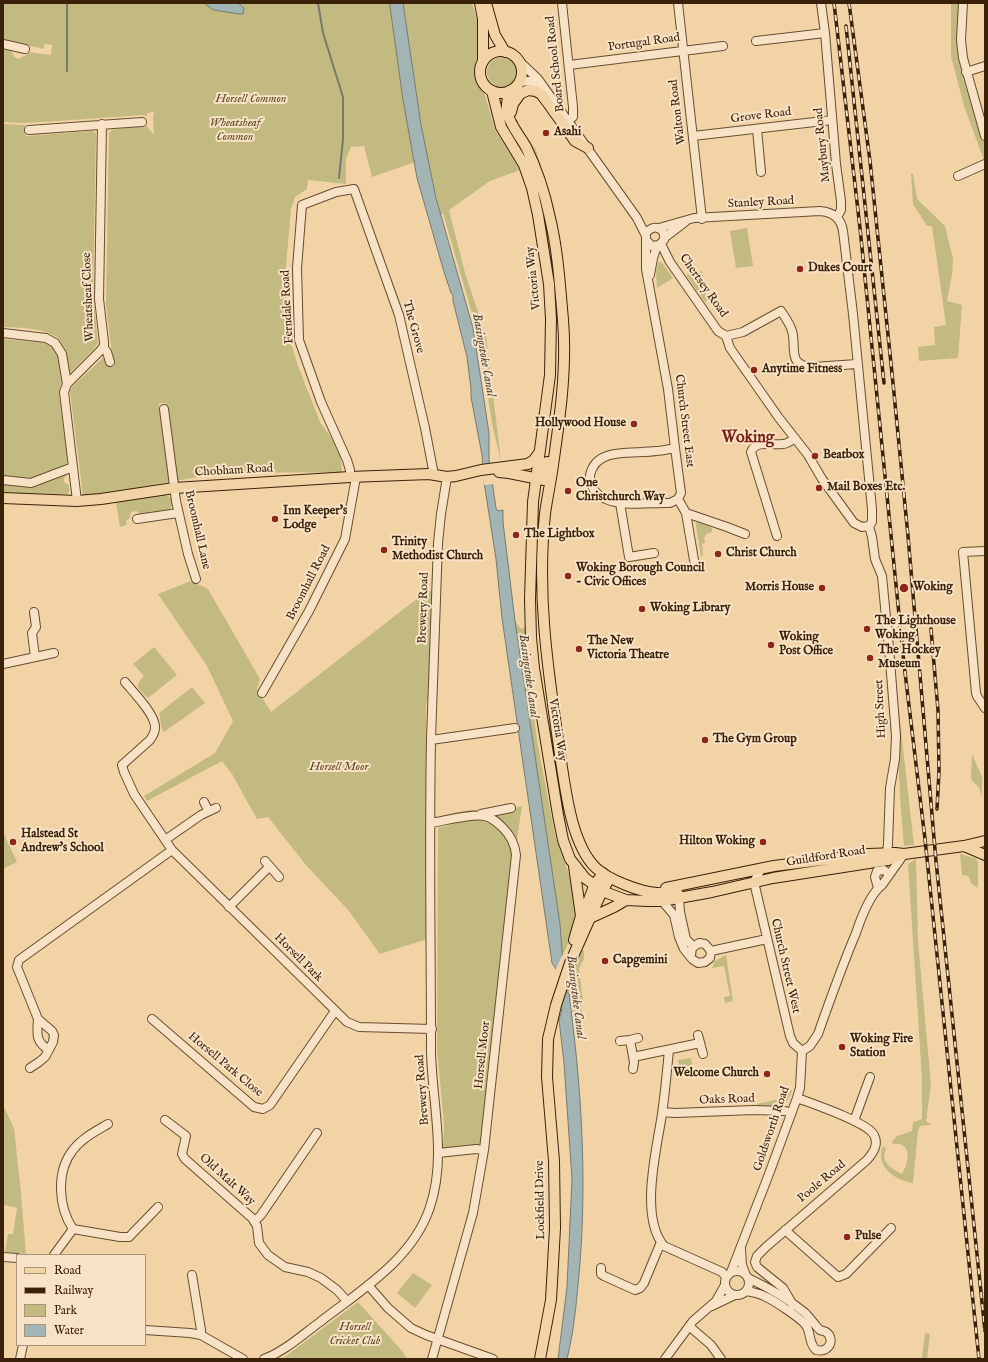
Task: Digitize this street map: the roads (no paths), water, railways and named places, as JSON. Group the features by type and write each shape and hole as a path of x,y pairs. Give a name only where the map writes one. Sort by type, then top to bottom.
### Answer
{"main road":[{"path":"480,3 484,19 483,61"},
{"path":"486,3 495,35 505,52"},
{"path":"497,51 505,52 514,56 518,61 521,72 518,82 509,90 504,92 492,91 487,88 481,78 480,66 483,61 491,53 497,51"},
{"name":"Victoria Way","path":"509,90 506,109 509,120 525,146 532,161 542,186 551,220 563,321 559,338 554,409 542,475 533,502 530,600 534,668 559,821 566,849 574,865 585,878 598,888 626,900 662,901 754,882"},
{"name":"Victoria Way","path":"492,91 501,127 524,165 532,188 538,214 548,284 551,319 550,375 540,453 545,514 542,613 551,694 565,783 576,831 581,848 597,869 626,885 656,893 675,892 678,894 679,898"},
{"path":"512,124 512,108 515,100 524,91 536,91 545,100 576,141 588,148"},
{"name":"Chobham Road","path":"3,498 77,501 174,488 353,477 434,475 447,477 528,464 540,453"},
{"name":"Chobham Road","path":"498,469 516,470 542,475"},
{"name":"Chobham Road","path":"498,469 519,476 542,475"},
{"path":"519,476 530,488 533,502"},
{"name":"Guildford Road","path":"757,870 774,866 964,846 985,841"},
{"path":"964,846 985,855"},
{"name":"Guildford Road","path":"754,882 893,853"},
{"path":"574,865 586,917 626,900"},
{"name":"Victoria Way","path":"647,890 657,890 757,870"},
{"name":"Lockfield Drive","path":"540,1359 551,1300 555,1234 554,1161 547,1077 548,1039 546,1030 551,1000 598,888 607,875"},
{"name":"Lockfield Drive","path":"548,1039 552,1028 556,1005 573,949"}],"street":[{"name":"Board School Road","path":"562,3 573,117 568,121"},
{"name":"Walton Road","path":"678,3 702,218"},
{"name":"Maybury Road","path":"821,3 841,201 840,210 837,217 842,226 849,282 872,509 872,522 869,526"},
{"path":"963,3 961,49 966,72 985,136"},
{"path":"756,41 825,33"},
{"path":"3,44 21,50"},
{"name":"Portugal Road","path":"569,65 723,46"},
{"path":"518,61 535,75 588,148 637,218 650,245 661,243 664,233 637,218"},
{"path":"966,72 985,66"},
{"path":"518,82 529,81 543,86"},
{"name":"Grove Road","path":"693,136 832,120"},
{"path":"29,130 142,122"},
{"name":"Wheatsheaf Close","path":"67,384 103,347 104,342 99,299 102,124"},
{"path":"757,129 761,172"},
{"path":"958,176 985,164"},
{"name":"The Grove","path":"354,189 399,315 425,428 434,475"},
{"name":"Ferndale Road","path":"353,477 321,402 299,340 297,268 302,205 336,192 354,189"},
{"name":"Stanley Road","path":"656,228 694,218 820,211 837,217"},
{"name":"Stanley Road","path":"661,243 685,221"},
{"path":"646,238 648,230 656,228"},
{"name":"Church Street East","path":"646,238 646,263 668,389 682,490 678,499"},
{"name":"Church Street East","path":"650,282 653,258 661,243"},
{"name":"Chertsey Road","path":"661,243 670,262 678,274 718,331 726,336 730,348 808,455 822,479 854,523 862,527 869,526"},
{"path":"726,336 743,332 781,311 792,330 794,357 799,364 807,367 857,364"},
{"path":"3,333 46,338 55,343 62,354 67,384 64,392 77,501"},
{"path":"103,347 107,352 110,362"},
{"name":"Broomhall Lane","path":"164,409 178,513 196,579"},
{"path":"777,536 751,453 759,444 786,444 795,438"},
{"path":"675,448 609,455 599,460 593,467 590,479 594,490 609,502 670,503 678,499 686,513 694,560"},
{"path":"3,480 31,483 74,467"},
{"name":"Broomhall Road","path":"262,693 309,611 345,539 353,477"},
{"name":"Brewery Road","path":"264,1359 284,1349 368,1286 402,1254 418,1235 433,1197 437,1173 438,1130 431,1053 431,740 439,530 447,477"},
{"path":"620,503 629,557 654,553"},
{"path":"137,520 178,513"},
{"path":"686,513 745,534"},
{"name":"High Street","path":"869,526 875,559 882,576 896,736 895,759 890,788 893,853"},
{"path":"985,551 963,552 976,692 985,708"},
{"path":"34,612 40,626 32,633 35,657"},
{"path":"3,664 54,653"},
{"name":"Horsell Park","path":"126,682 151,715 155,730 150,740 122,765 134,794 172,850 335,1011 349,1023 358,1027 432,1029"},
{"path":"431,740 516,728"},
{"path":"165,840 212,809 204,802"},
{"path":"431,823 511,808"},
{"name":"Horsell Moor","path":"432,1359 473,1213 484,1150 516,855 514,844 506,831 491,818 478,815"},
{"path":"49,1050 40,1043 38,1038 38,1019 17,967 19,960 172,850"},
{"path":"802,1051 810,1046 818,1034 860,923 878,888 890,874 893,853"},
{"path":"229,907 256,881 267,864 279,873"},
{"path":"754,882 757,870"},
{"path":"878,888 875,878 877,871 884,870 890,874"},
{"name":"Church Street West","path":"754,882 762,923 790,1036 793,1043 802,1051"},
{"path":"679,898 680,912 686,939 694,946"},
{"path":"662,901 674,915 679,937 684,948 695,962 702,963 708,960 710,958 711,951 708,945 702,943 694,946 691,950 691,955"},
{"path":"711,951 767,939"},
{"name":"Horsell Park Close","path":"152,1019 254,1107 262,1109 270,1105 335,1011"},
{"path":"35,1068 49,1050 54,1036 52,1031 38,1019"},
{"path":"698,1035 703,1054"},
{"path":"620,1041 634,1039 633,1069"},
{"path":"633,1057 700,1043"},
{"path":"670,1050 653,1176 653,1222 661,1242 668,1248 722,1272 727,1278 728,1292 735,1295 739,1295 746,1291 749,1284 740,1247"},
{"name":"Goldsworth Road","path":"665,1359 696,1318 716,1301 727,1278 797,1098 800,1088 802,1051"},
{"path":"854,1121 870,1077"},
{"name":"Poole Road","path":"793,1305 783,1288 757,1267 755,1262 757,1256 867,1160 873,1152 876,1144 873,1133 868,1128 797,1098"},
{"name":"Oaks Road","path":"662,1112 675,1114 754,1110 791,1112"},
{"name":"Old Malt Way","path":"165,1120 186,1136 182,1154 185,1159 255,1221 259,1243 268,1255 285,1267 308,1272 321,1278 333,1286 347,1301"},
{"path":"73,1229 64,1212 61,1200 64,1169 69,1155 77,1145 104,1128"},
{"name":"Old Malt Way","path":"255,1221 317,1139"},
{"path":"438,1153 476,1149 484,1150"},
{"path":"73,1229 120,1237 129,1237 156,1209 147,1205"},
{"path":"785,1230 838,1277 846,1274 890,1228"},
{"path":"55,1254 73,1229"},
{"path":"601,1268 600,1272 602,1275 635,1290 638,1289 644,1283 661,1242"},
{"path":"3,1257 16,1258"},
{"path":"727,1278 738,1270 764,1286 810,1318 820,1330 828,1333 831,1338 830,1344 826,1349 819,1351 816,1350 811,1344 811,1338 805,1324 800,1319 766,1296 746,1291"},
{"path":"192,1275 201,1336"},
{"path":"368,1286 404,1323 417,1331 493,1359"},
{"name":"Goldsworth Road","path":"708,1308 735,1295"},
{"path":"689,1326 711,1345 721,1359"},
{"path":"146,1330 190,1333 201,1336 243,1359"},
{"path":"811,1338 813,1333 820,1330"},
{"path":"20,1359 23,1346"}],"water":[{"path":"204,3 238,3 244,8 243,14 214,10"},
{"path":"390,3 403,3 421,125 436,198 473,328 489,433 489,460 496,508 498,511 503,510 503,522 515,621 560,924 565,989 569,994 577,1061 583,1162 580,1263 574,1323 567,1359 558,1359 567,1287 572,1179 564,1063 559,1020 562,1009 556,969 552,963 502,618 496,559 484,482 482,455 471,397 467,357 453,301 453,295 444,272 417,178 403,100"}],"waterway":[{"path":"67,3 67,71"},
{"path":"318,3 323,33 343,97 343,139 339,178"}],"railway":[{"path":"834,3 860,228 904,664 925,839 979,1359"},
{"path":"849,3 870,161 893,383 908,536 936,861 985,1331"},
{"path":"846,26 884,383"},
{"path":"931,629 938,710 939,771 937,809"}],"place":[{"name":"Asahi","path":"546,133"},
{"name":"Dukes Court","path":"800,269"},
{"name":"Anytime Fitness","path":"754,370"},
{"name":"Hollywood House","path":"634,424"},
{"name":"Beatbox","path":"815,456"},
{"name":"Mail Boxes Etc.","path":"819,488"},
{"name":"One Christchurch Way","path":"568,491"},
{"name":"Inn Keeper's Lodge","path":"275,519"},
{"name":"The Lightbox","path":"516,535"},
{"name":"Trinity Methodist Church","path":"384,550"},
{"name":"Christ Church","path":"718,554"},
{"name":"Woking Borough Council - Civic Offices","path":"568,576"},
{"name":"Morris House","path":"822,588"},
{"name":"Woking","path":"904,588"},
{"name":"Woking Library","path":"642,609"},
{"name":"The Lighthouse Woking","path":"867,629"},
{"name":"Woking Post Office","path":"771,645"},
{"name":"The New Victoria Theatre","path":"579,649"},
{"name":"The Hockey Museum","path":"870,658"},
{"name":"The Gym Group","path":"705,740"},
{"name":"Halstead St Andrew's School","path":"13,842"},
{"name":"Hilton Woking","path":"763,842"},
{"name":"Capgemini","path":"605,961"},
{"name":"Woking Fire Station","path":"842,1047"},
{"name":"Welcome Church","path":"767,1074"},
{"name":"Pulse","path":"847,1237"}],"district":[{"name":"Woking","path":"748,439"}],"park label":[{"name":"Horsell Common","path":"251,100"},
{"name":"Wheatsheaf Common","path":"235,131"},
{"name":"Horsell Cricket Club","path":"355,1335"}],"water label":[{"name":"Basingstoke Canal","path":"483,355"},
{"name":"Basingstoke Canal","path":"528,676"},
{"name":"Basingstoke Canal","path":"575,997"}]}
